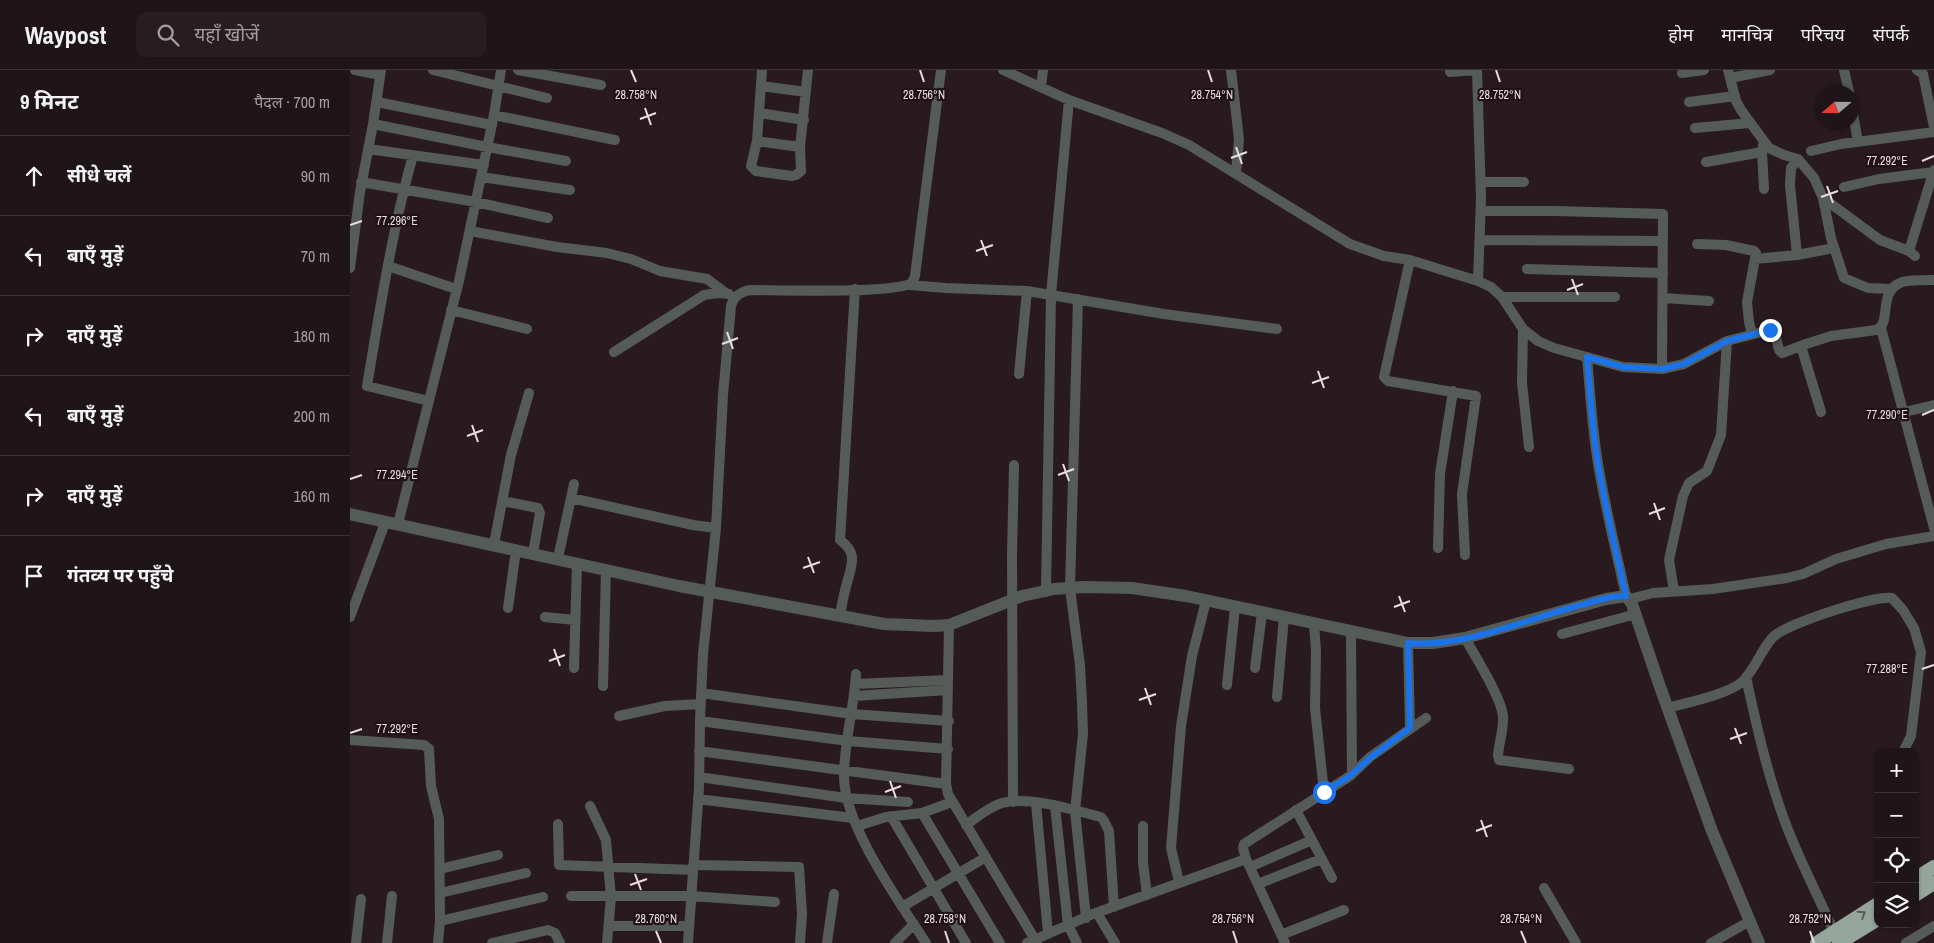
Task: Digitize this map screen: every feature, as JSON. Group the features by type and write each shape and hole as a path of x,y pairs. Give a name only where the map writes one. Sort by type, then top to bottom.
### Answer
{"highway":[{"path":"1919,876 1934,867"},
{"path":"1919,892 1934,883"},
{"path":"1837,938 1874,907"},
{"path":"1818,943 1837,938 1874,921"}],"street":[{"path":"350,268 357,188 368,149 381,72 355,70"},
{"path":"433,70 547,98"},
{"path":"398,524 470,231 493,120 501,70"},
{"path":"518,70 601,85"},
{"path":"762,70 757,141 751,166 756,171 796,175 801,171 800,147 808,70"},
{"path":"910,285 915,276 941,70"},
{"path":"1003,70 1070,100 1162,133 1189,145 1350,244 1384,256 1410,260 1478,281 1491,287 1502,297 1523,329 1538,341 1554,348 1623,367 1662,369 1684,364 1727,341 1752,334 1774,331 1782,353 1832,336 1882,328"},
{"path":"1041,87 1043,70"},
{"path":"1231,70 1238,124 1236,173"},
{"path":"1450,72 1477,70 1481,182 1481,240 1478,281"},
{"path":"1682,73 1704,70"},
{"path":"1764,189 1763,146 1741,110 1729,74 1765,70"},
{"path":"1844,70 1847,85"},
{"path":"1917,70 1923,74 1934,127"},
{"path":"761,86 806,92"},
{"path":"1689,102 1735,96"},
{"path":"1046,592 1052,295 1070,100"},
{"path":"376,102 615,140"},
{"path":"760,113 804,120"},
{"path":"1695,128 1750,123"},
{"path":"373,124 487,147 566,160"},
{"path":"1856,130 1858,142"},
{"path":"1811,151 1858,142 1934,132"},
{"path":"757,141 800,147"},
{"path":"1706,162 1763,146 1777,153 1798,159 1814,178 1823,198 1834,248 1844,278 1868,288 1892,289"},
{"path":"368,149 484,165"},
{"path":"413,155 388,266 367,386 429,401"},
{"path":"1797,255 1790,185 1791,168 1798,159"},
{"path":"1823,198 1880,240 1912,253 1934,171 1879,179 1844,187"},
{"path":"482,177 570,190"},
{"path":"1481,182 1524,182"},
{"path":"357,188 404,190 476,202 548,218"},
{"path":"1481,211 1663,214 1662,369"},
{"path":"470,231 556,247 607,253 631,259 660,271 707,279 732,294"},
{"path":"1481,240 1663,241"},
{"path":"1696,244 1737,247 1756,253 1747,302 1752,334"},
{"path":"1755,259 1797,255 1834,248"},
{"path":"1410,260 1384,378 1388,381 1476,396 1462,494 1465,555"},
{"path":"388,266 456,289"},
{"path":"1527,269 1663,273"},
{"path":"1934,280 1902,282 1892,289 1886,302 1884,325 1882,328 1934,528"},
{"path":"614,352 704,296 732,294 750,290 855,289 910,285 1027,291 1164,314 1277,330"},
{"path":"840,615 853,564 852,554 840,540 855,289"},
{"path":"1019,374 1027,291"},
{"path":"688,943 698,799 706,618 711,591 723,395 732,294"},
{"path":"1502,297 1615,297"},
{"path":"1663,298 1709,301"},
{"path":"1078,299 1070,588 1080,665 1083,719 1076,811 1086,918"},
{"path":"451,310 527,330"},
{"path":"1523,329 1522,383 1529,448"},
{"path":"1674,591 1669,560 1683,496 1690,483 1707,471 1721,435 1727,341"},
{"path":"1801,346 1821,412"},
{"path":"1587,357 1591,410 1598,458 1606,504 1628,598 1636,614 1667,708 1712,831 1759,943"},
{"path":"1438,548 1440,474 1453,391"},
{"path":"494,544 511,455 529,393"},
{"path":"1904,412 1934,405"},
{"path":"1013,802 1012,599 1014,465"},
{"path":"558,558 574,484"},
{"path":"571,498 693,525 716,528"},
{"path":"502,501 538,508 540,513 533,553"},
{"path":"350,514 606,570 884,624 949,625 1012,599 1033,593 1083,587 1132,588 1206,601 1408,643 1433,643 1465,638 1606,599 1628,598 1674,591 1713,589 1787,578 1803,574 1836,559 1886,544 1934,536"},
{"path":"350,617 385,523"},
{"path":"508,608 516,550"},
{"path":"574,668 577,563"},
{"path":"603,686 606,570"},
{"path":"1667,708 1725,691 1743,682 1769,642 1783,629 1817,616 1860,604 1892,598 1903,610 1914,628 1921,652 1911,736 1906,748"},
{"path":"1179,882 1171,848 1181,726 1192,656 1206,601"},
{"path":"1227,684 1235,607"},
{"path":"1255,668 1262,613"},
{"path":"1562,634 1636,614"},
{"path":"545,617 575,620"},
{"path":"1277,697 1284,617"},
{"path":"1314,623 1316,651 1314,708 1324,792"},
{"path":"949,625 949,721 946,784 952,802 986,857 1033,942 1048,933 1179,882 1248,863 1312,840"},
{"path":"1351,632 1352,774"},
{"path":"1465,638 1502,712 1499,760 1569,769"},
{"path":"1408,643 1410,728"},
{"path":"1746,677 1760,737 1779,804 1793,842 1837,938"},
{"path":"925,943 872,856 855,822 846,798 845,769 856,679 948,685"},
{"path":"854,696 948,685"},
{"path":"619,716 701,698 852,714 949,721"},
{"path":"1344,910 1283,939 1248,863 1243,848 1244,844 1352,774 1370,758 1426,718"},
{"path":"700,721 848,741 948,749"},
{"path":"350,740 424,745 429,748 431,786 439,819 440,921 438,943"},
{"path":"699,751 946,784"},
{"path":"699,777 846,798 908,802"},
{"path":"698,799 855,822 922,813 952,802"},
{"path":"966,825 995,806 1013,802 1055,806 1101,817 1107,825 1114,908"},
{"path":"1036,803 1048,933"},
{"path":"590,806 606,840 611,897 607,943"},
{"path":"1055,806 1068,925 1077,943"},
{"path":"1296,810 1332,878"},
{"path":"922,813 1000,943"},
{"path":"891,816 966,943"},
{"path":"558,824 559,865 799,868 802,914 800,943"},
{"path":"1143,826 1143,864 1147,895"},
{"path":"440,869 498,855"},
{"path":"902,906 986,857"},
{"path":"1258,884 1322,859"},
{"path":"440,893 526,874"},
{"path":"1544,888 1576,943"},
{"path":"827,943 834,894"},
{"path":"387,943 392,896"},
{"path":"571,896 691,896 775,902"},
{"path":"440,921 543,897"},
{"path":"356,943 361,899"},
{"path":"1097,913 1115,943"},
{"path":"1711,943 1750,921"},
{"path":"895,943 914,924"},
{"path":"613,926 689,926"},
{"path":"1906,943 1934,926"},
{"path":"492,943 548,930 556,933 560,943"}],"route":[{"path":"1324,792 1350,776 1370,758 1410,728 1408,643 1446,642 1518,624 1559,611 1626,596 1598,458 1591,410 1587,357 1623,367 1662,369 1684,364 1727,341 1770,330"}]}
